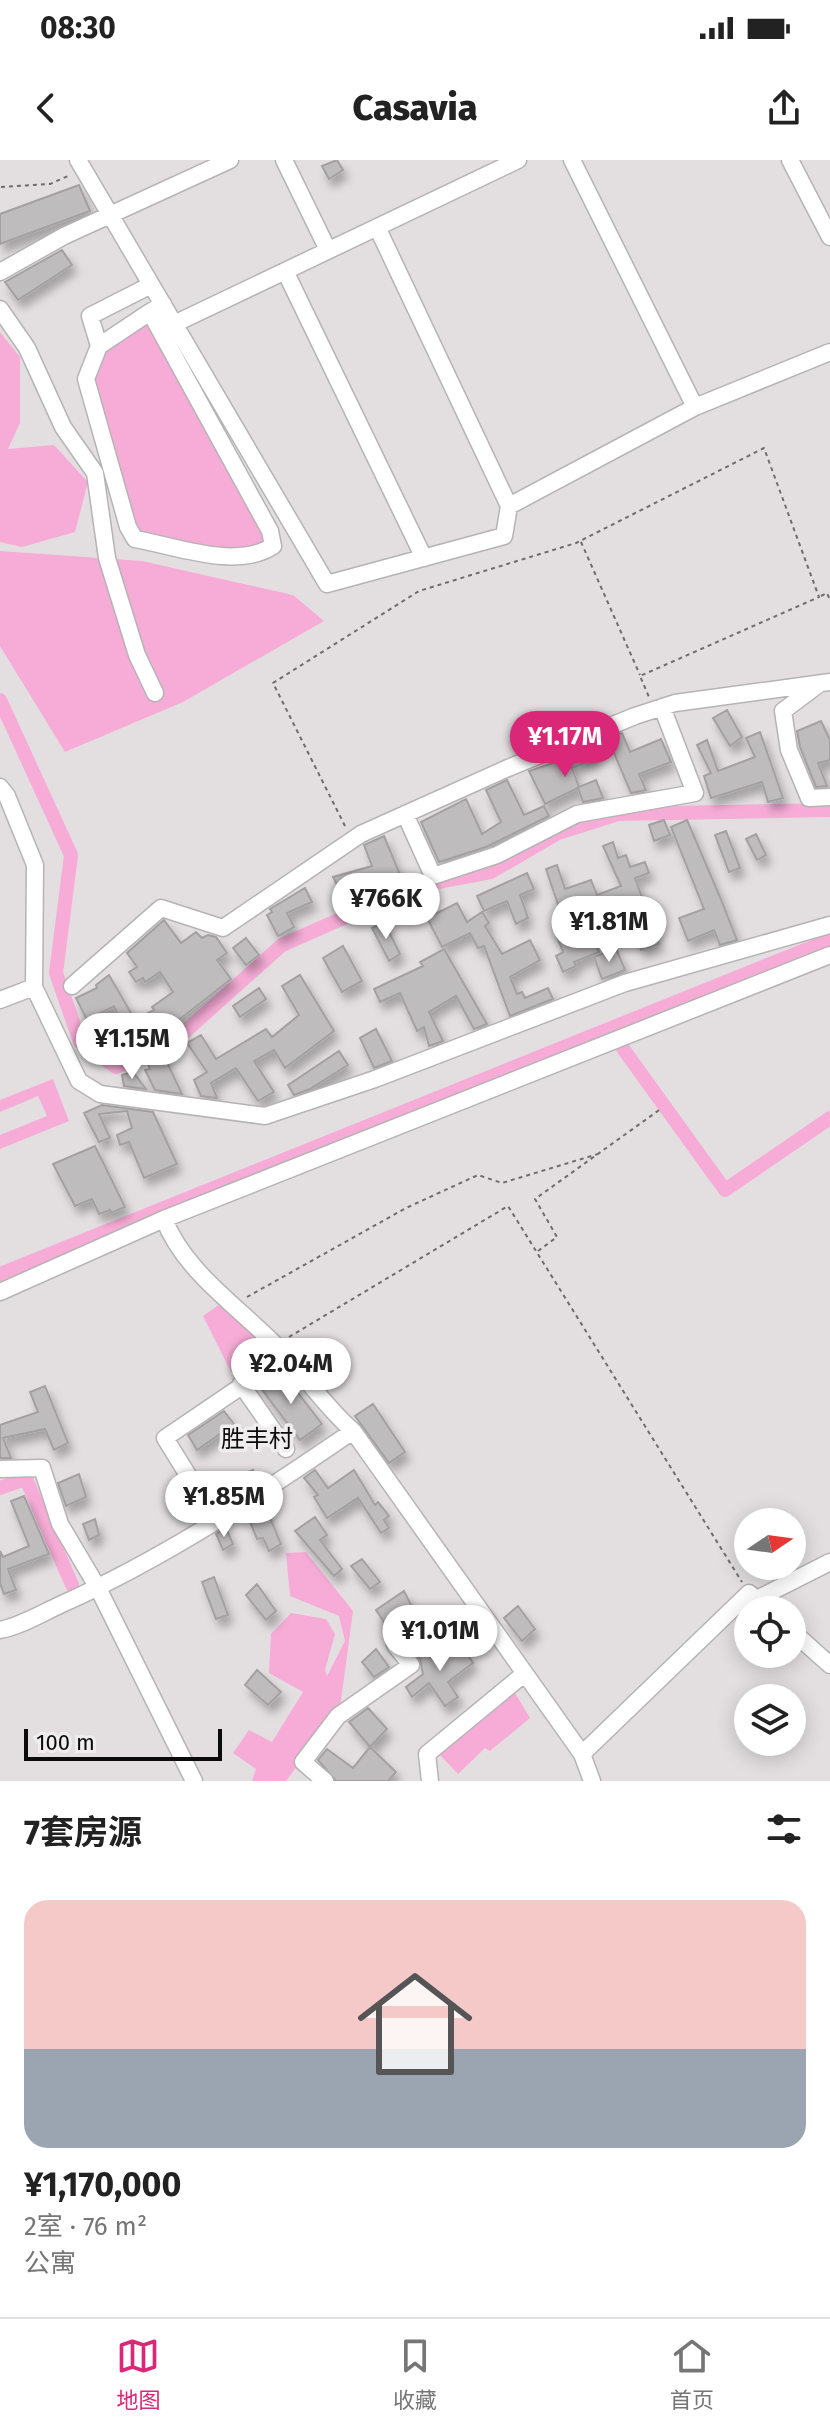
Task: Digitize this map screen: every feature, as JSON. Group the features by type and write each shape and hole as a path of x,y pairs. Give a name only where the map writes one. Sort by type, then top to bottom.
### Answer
{"street":[{"path":"0,272 111,215 230,160"},
{"path":"284,160 328,250"},
{"path":"174,324 518,160"},
{"path":"572,160 695,407"},
{"path":"790,160 830,237"},
{"path":"81,165 151,285 156,308 270,531 273,546 260,554 232,556 135,539 128,527 86,379 99,346 156,308"},
{"path":"156,308 174,324 327,584 504,536 509,506 377,227"},
{"path":"285,271 424,558"},
{"path":"99,346 90,316 151,285"},
{"path":"0,309 27,348 63,427 95,473 107,558 137,655 155,693"},
{"path":"509,506 695,407 830,352"},
{"path":"72,986 161,908 223,928 352,840 508,768 658,708 825,683"},
{"path":"825,683 783,711 789,750 809,798 830,797"},
{"path":"405,814 433,876 497,855 577,814 695,793 658,708"},
{"path":"0,787 7,796 35,865 34,987 79,1081 100,1094 265,1116 375,1079 625,983 830,925"},
{"path":"0,1292 164,1219 830,955"},
{"path":"0,1000 34,987"},
{"path":"164,1219 174,1246 281,1351 333,1414 353,1431 582,1754 590,1780"},
{"path":"215,1519 165,1438 281,1351"},
{"path":"241,1384 286,1449"},
{"path":"0,1630 98,1588 262,1493 353,1431"},
{"path":"0,1469 42,1468 60,1524 98,1588 194,1781"},
{"path":"767,1596 830,1562"},
{"path":"325,1781 303,1762 338,1716 411,1665 395,1645 417,1624 434,1648 480,1612"},
{"path":"582,1754 734,1622"},
{"path":"806,1644 830,1665"},
{"path":"430,1781 427,1754 524,1674"}],"path":[{"path":"1,187 50,184 81,165"},
{"path":"352,840 273,683 419,591 581,541 764,448 819,597"},
{"path":"581,541 640,676 658,708"},
{"path":"640,676 827,593 830,600"},
{"path":"537,1252 557,1237 535,1199 662,1108"},
{"path":"234,1305 406,1208 478,1175 502,1183 598,1154"},
{"path":"281,1351 508,1206 755,1596"}],"shaded area":[{"path":"148,318 269,537 263,548 236,553 135,534 90,375 97,355"},
{"path":"0,332 20,357 20,423 8,449 54,445 88,482 75,532 22,547 0,542"},
{"path":"0,551 142,561 293,595 324,621 183,702 65,752 0,646"},
{"path":"53,1079 69,1121 0,1149 0,1135 47,1116 38,1096 0,1112 0,1100"},
{"path":"220,1304 258,1341 258,1355 231,1372 203,1316"},
{"path":"306,1552 353,1611 340,1708 286,1781 252,1781 256,1769 233,1753 249,1730 272,1742 303,1692 269,1673 271,1634 291,1613 326,1619 335,1634 325,1670 327,1676 345,1641 339,1616 290,1596 286,1553"},
{"path":"515,1693 530,1718 490,1751 485,1748 458,1774 438,1753"}],"building":[{"path":"337,160 343,170 329,179 322,166"},
{"path":"79,185 90,211 0,244 0,214"},
{"path":"62,250 72,265 18,300 5,282"},
{"path":"727,710 742,737 730,746 713,718"},
{"path":"821,721 830,740 830,760 818,763 827,786 816,787 797,731"},
{"path":"760,732 783,798 768,802 762,782 711,798 704,776 711,773 697,745 707,740 718,771 755,757 746,738"},
{"path":"622,733 630,752 661,739 671,762 639,774 646,790 631,793 608,739"},
{"path":"590,746 595,759 572,768 579,787 596,780 603,798 583,802 578,788 545,804 529,771 580,754 579,751"},
{"path":"507,780 524,815 544,806 549,816 486,847 439,862 421,822 466,799 482,834 501,822 486,790"},
{"path":"664,820 670,835 654,841 649,825"},
{"path":"687,820 737,940 720,945 714,930 688,941 679,918 704,909 671,827"},
{"path":"726,831 740,868 729,872 715,835"},
{"path":"756,834 766,855 757,860 746,839"},
{"path":"384,836 401,877 381,886 376,875 351,885 355,894 344,899 333,877 372,866 364,845"},
{"path":"613,842 618,858 626,855 630,867 645,862 649,873 635,878 659,944 641,950 623,901 602,909 602,919 586,924 599,952 574,962 576,966 563,972 556,956 563,952 554,929 565,925 546,869 557,865 565,889 591,880 597,895 621,886 603,846"},
{"path":"527,873 534,889 520,895 528,918 516,924 507,901 484,911 477,896"},
{"path":"305,888 312,902 287,913 294,927 278,936 267,915 272,912 270,909"},
{"path":"457,903 467,922 482,912 489,923 485,926 502,954 530,940 540,960 510,977 517,994 522,992 525,998 548,988 553,999 510,1016 484,946 478,948 470,933 442,947 427,918"},
{"path":"164,920 181,943 196,932 202,938 208,935 216,937 227,953 217,960 231,979 180,1019 133,1048 114,1006 87,1020 76,998 97,988 96,985 109,975 135,1020 154,1010 152,1007 173,992 160,972 145,982 143,978 136,982 129,972 137,967 127,953"},
{"path":"384,922 400,954 389,961 372,928"},
{"path":"246,938 259,955 246,965 233,948"},
{"path":"343,946 362,981 342,992 323,958"},
{"path":"616,948 625,970 602,979 594,957"},
{"path":"444,949 487,1024 474,1029 456,996 429,1012 443,1041 429,1046 424,1027 417,1031 400,993 380,1002 374,989 423,966 420,962"},
{"path":"300,975 334,1031 285,1068 274,1050 254,1061 274,1092 258,1101 236,1068 211,1083 217,1098 201,1096 194,1080 207,1072 187,1043 201,1035 216,1059 266,1029 272,1037 299,1015 282,986"},
{"path":"259,988 266,999 240,1017 233,1006"},
{"path":"97,1028 110,1043 100,1049 89,1035"},
{"path":"376,1029 392,1061 374,1068 360,1038"},
{"path":"339,1051 348,1065 310,1089 294,1095 288,1085"},
{"path":"164,1056 182,1094 155,1090 145,1070 150,1069 148,1064"},
{"path":"133,1072 146,1089 124,1086 122,1075"},
{"path":"102,1105 153,1112 177,1164 144,1178 129,1142 120,1145 117,1135 132,1128 127,1111 99,1114 110,1138 99,1142 84,1113"},
{"path":"95,1146 125,1207 111,1213 110,1210 99,1214 92,1199 75,1206 53,1164"},
{"path":"282,1372 322,1424 300,1440 260,1387"},
{"path":"45,1386 68,1443 54,1450 45,1429 3,1438 11,1458 0,1458 0,1425 38,1412 30,1392"},
{"path":"373,1404 405,1452 389,1463 355,1416"},
{"path":"224,1411 234,1424 197,1450 188,1435"},
{"path":"253,1470 257,1482 223,1501 218,1484"},
{"path":"315,1470 328,1488 354,1470 375,1505 378,1502 389,1516 384,1520 389,1528 381,1533 358,1498 327,1518 314,1497 318,1495 304,1478"},
{"path":"79,1474 86,1497 66,1506 58,1483"},
{"path":"24,1496 49,1554 8,1569 16,1590 4,1594 0,1583 0,1551 3,1557 29,1546 11,1501"},
{"path":"266,1508 281,1544 269,1551 263,1538 257,1539 248,1517"},
{"path":"315,1517 327,1535 320,1540 342,1569 334,1576 295,1531"},
{"path":"95,1519 99,1535 89,1540 83,1524"},
{"path":"226,1528 233,1544 223,1550 216,1534"},
{"path":"362,1559 380,1582 370,1589 351,1566"},
{"path":"214,1577 228,1615 216,1619 202,1582"},
{"path":"257,1584 276,1611 266,1620 246,1595"},
{"path":"404,1591 414,1611 405,1617 402,1613 386,1625 376,1610"},
{"path":"518,1606 535,1629 522,1641 504,1618"},
{"path":"415,1641 436,1663 462,1646 473,1663 448,1682 458,1697 445,1706 429,1683 412,1697 406,1687 423,1674 420,1659 410,1646"},
{"path":"376,1649 389,1667 374,1677 362,1662"},
{"path":"257,1670 281,1692 268,1705 245,1685"},
{"path":"368,1708 387,1729 370,1747 349,1722"},
{"path":"370,1747 396,1772 388,1781 336,1781 318,1760 327,1749 353,1768"}],"waterway":[{"path":"0,700 71,855 56,973 80,1042 116,1067 171,1044 282,945 416,886 491,872 558,833 618,814 830,810"},
{"path":"0,1274 830,940"},
{"path":"611,1032 725,1190 830,1118"},
{"path":"0,1488 26,1479 72,1585"}],"district":[{"name":"胜丰村","path":"257,1439"}]}
